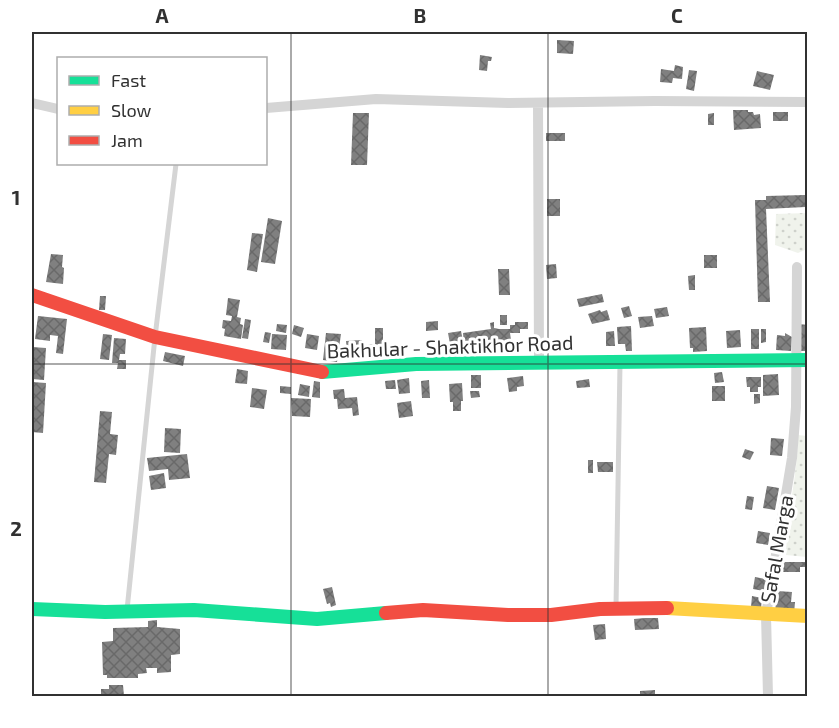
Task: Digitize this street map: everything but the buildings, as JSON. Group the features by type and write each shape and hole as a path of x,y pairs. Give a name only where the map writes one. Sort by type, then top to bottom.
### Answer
{"street":[{"path":"267,108 376,99 538,103 807,102"},
{"path":"32,103 57,109"},
{"path":"538,103 540,362"},
{"name":"Safal Marga","path":"768,696 766,615 792,458 802,361 797,267"},
{"name":"Bakhular - Shaktikhor Road","path":"32,295 155,337 323,372 416,364 802,361"},
{"path":"32,609 194,610 317,619 423,610 551,615 616,609 673,608 807,616"}],"lane":[{"path":"127,611 155,337 176,165"},
{"path":"616,609 620,361"}],"shaded area":[{"path":"807,213 807,249 798,253 775,245 776,214"},
{"path":"798,435 807,436 807,557 786,555"}],"traffic: fast":[{"path":"322,372 416,364 808,360"},
{"path":"32,609 105,612 194,610 317,619 386,613"}],"traffic: slow":[{"path":"667,608 808,616"}],"traffic: jam":[{"path":"32,295 155,337 322,372"},
{"path":"386,613 423,610 551,615 600,609 667,608"}]}
